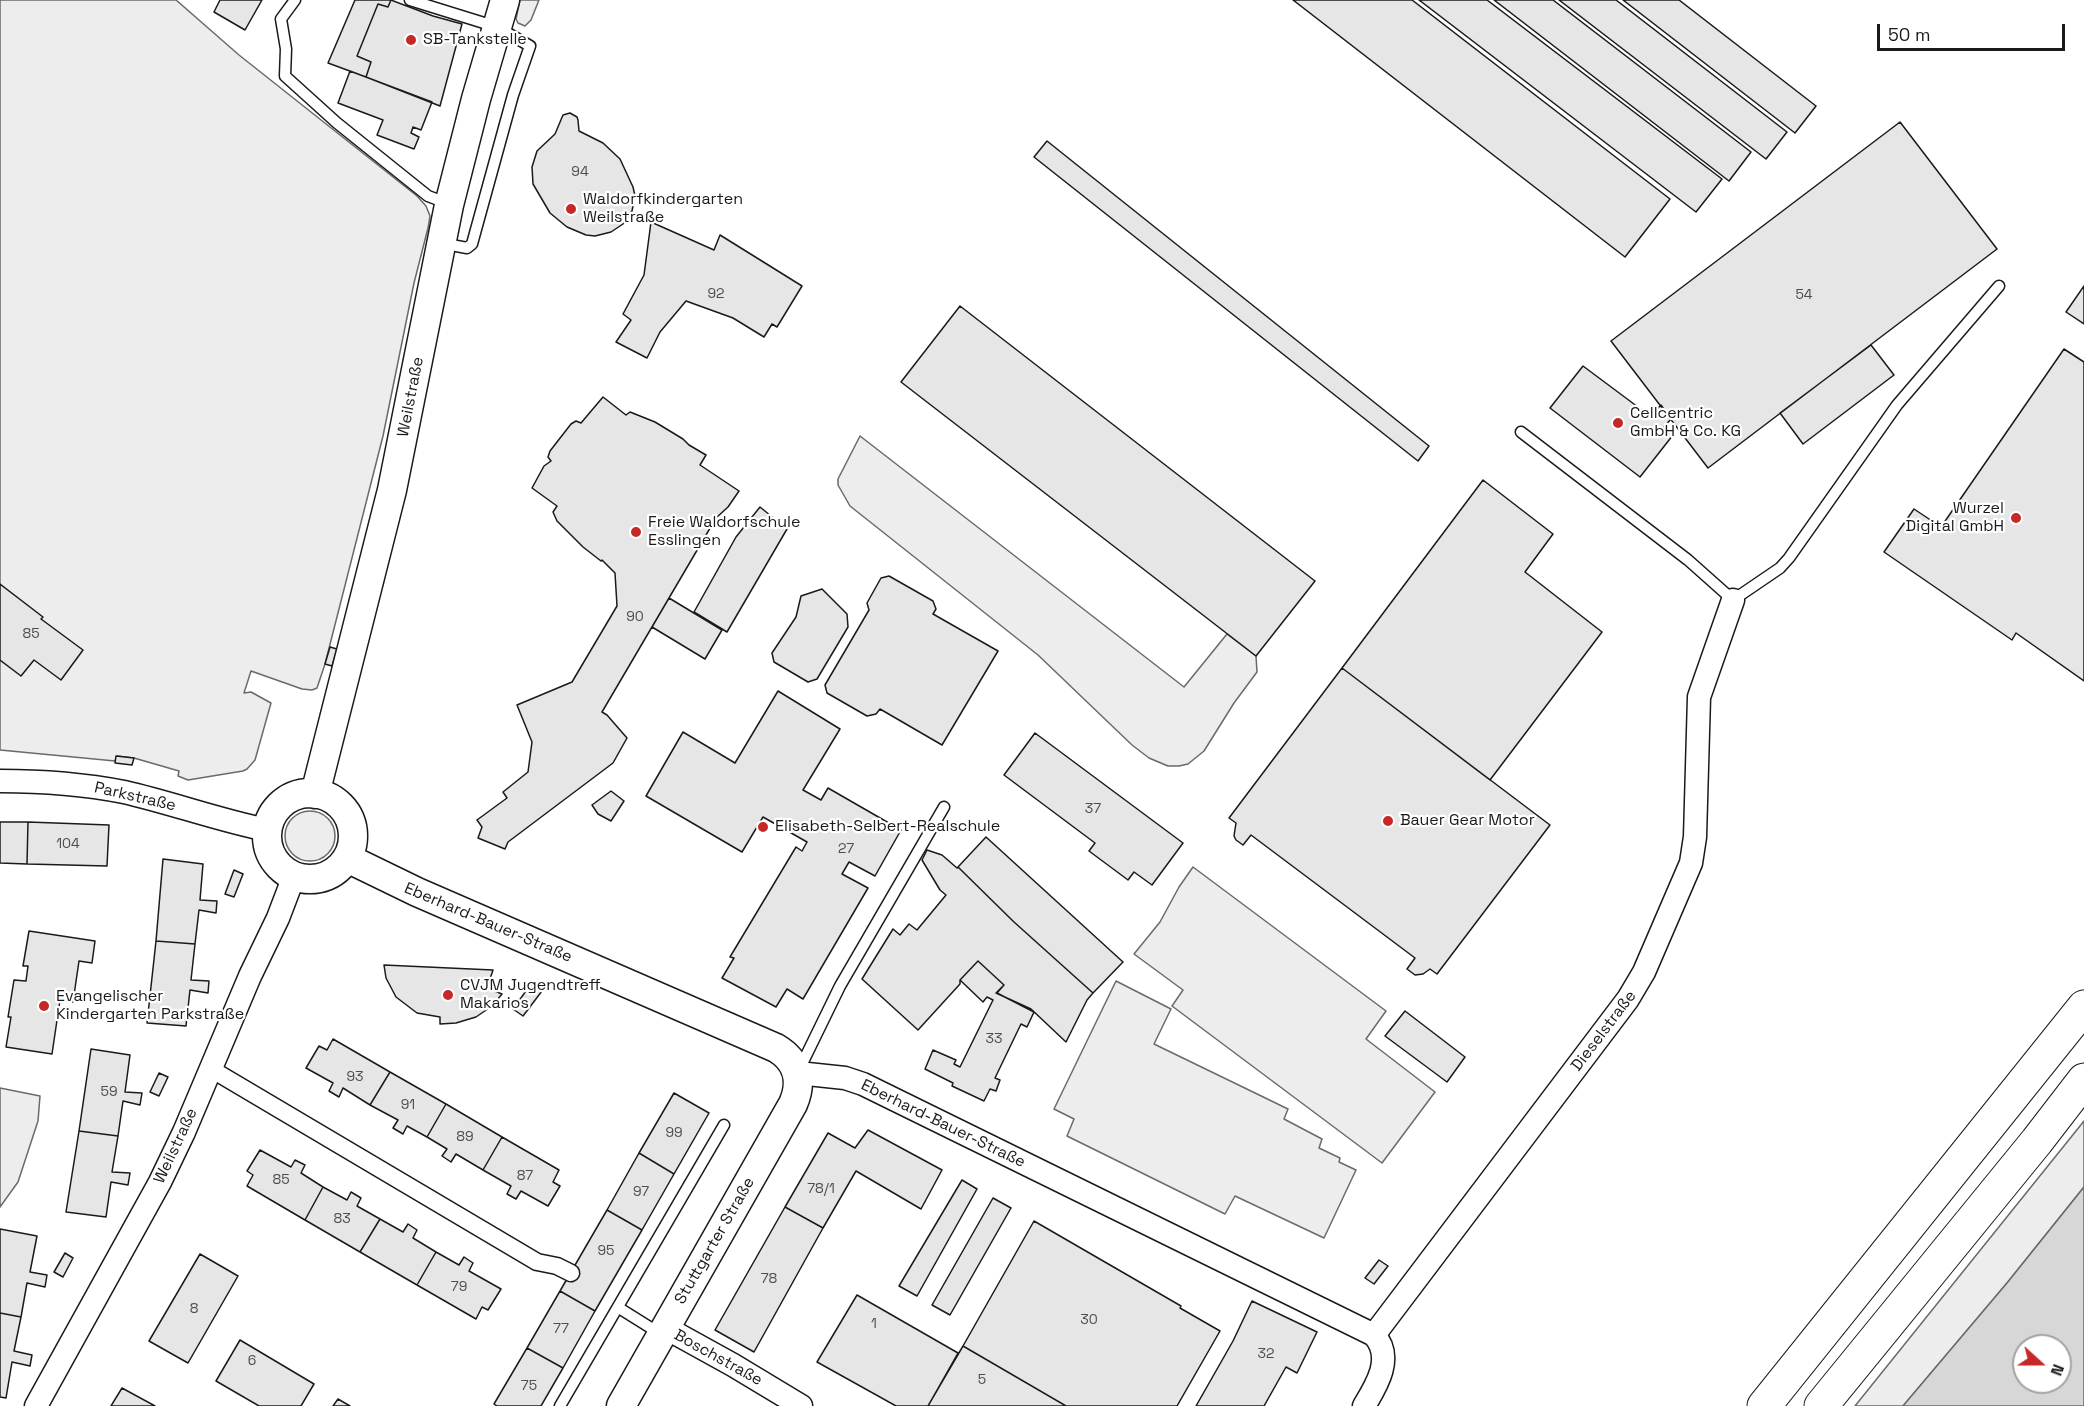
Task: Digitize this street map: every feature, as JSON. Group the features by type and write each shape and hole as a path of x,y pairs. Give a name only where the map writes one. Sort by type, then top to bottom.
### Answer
{"highway":[{"path":"1764,1406 2084,1007"},
{"path":"1821,1406 2084,1080"}],"street":[{"name":"Weilstraße","path":"315,794 392,490 449,205 476,99 505,0"},
{"name":"Dieselstraße","path":"1374,1335 1628,999 1644,972 1691,863 1695,837 1700,697 1734,600"},
{"name":"Parkstraße","path":"0,781 72,784 116,791 223,821 267,830"},
{"path":"315,794 326,796 335,802 348,819 352,838 347,858 337,870 330,875 312,879 294,876 281,867 273,857 267,839 267,830 273,814 284,802 299,795 315,794"},
{"name":"Eberhard-Bauer-Straße","path":"347,858 408,888 776,1048 790,1058 798,1073 845,1078 863,1084 1374,1335"},
{"name":"Weilstraße","path":"36,1406 145,1211 180,1140 256,962 278,918 294,876"},
{"path":"211,1069 537,1262 557,1266 571,1273"},
{"name":"Stuttgarter Straße","path":"621,1406 793,1104 799,1088 798,1073"},
{"name":"Boschstraße","path":"666,1328 734,1365 801,1406"},
{"path":"1364,1406 1378,1383 1382,1367 1381,1346 1374,1335"}],"lane":[{"path":"295,0 281,19 286,49 285,76 337,123 428,196 449,205"},
{"path":"410,0 496,27 530,45 513,95 472,244 464,248 441,243"},
{"path":"1521,432 1688,560 1734,600 1780,568 1789,558 1898,405 1999,286"},
{"path":"798,1073 834,996 944,807"},
{"path":"560,1406 724,1125"},
{"path":"619,1308 651,1328 666,1328"}],"shaded area":[{"path":"0,0 176,0 239,55 417,196 426,206 430,216 383,436 317,688 302,689 251,671 244,693 251,692 271,703 255,760 243,771 188,780 178,776 179,771 134,758 117,756 115,761 0,750"},
{"path":"520,0 539,0 531,20 525,26 518,23 516,19"},
{"path":"860,436 1184,687 1227,634 1256,656 1257,672 1234,703 1204,751 1188,764 1179,766 1168,766 1149,758 1132,745 1038,655 850,506 838,485 838,479"},
{"path":"305,811 315,811 328,818 335,831 335,841 328,854 315,861 305,861 296,857 289,850 285,841 285,831 289,822 296,815"},
{"path":"1193,867 1386,1011 1366,1039 1435,1092 1382,1163 1172,1006 1183,990 1134,954 1160,922"},
{"path":"1116,981 1171,1009 1154,1044 1288,1109 1284,1119 1322,1139 1319,1148 1340,1158 1339,1162 1356,1170 1324,1238 1235,1196 1225,1214 1067,1136 1074,1119 1054,1109"},
{"path":"0,1088 40,1096 38,1121 18,1182 0,1207"},
{"path":"2084,1121 2084,1187 2007,1283 1903,1406 1855,1406"},
{"path":"2084,1187 2084,1406 1903,1406 2007,1283"}],"building":[{"path":"220,0 262,0 245,30 214,12"},
{"path":"355,0 391,0 388,7 378,4 357,56 371,62 366,77 328,63"},
{"name":"SB-Tankstelle","path":"391,0 462,24 440,106 366,77 371,62 357,56 378,4 388,7"},
{"path":"1293,0 1412,0 1670,199 1625,257"},
{"path":"1419,0 1487,0 1722,179 1696,212"},
{"path":"1494,0 1553,0 1751,152 1729,181"},
{"path":"1559,0 1616,0 1787,132 1766,159"},
{"path":"1623,0 1679,0 1816,106 1795,133"},
{"path":"350,71 432,102 421,130 413,127 411,133 419,137 414,149 377,135 383,120 338,103"},
{"name":"Waldorfkindergarten Weilstraße","path":"570,113 577,117 579,131 603,143 620,159 633,187 635,196 632,211 623,224 611,232 595,236 586,235 567,227 550,213 533,184 532,167 537,151 555,134 563,115"},
{"path":"1900,122 1997,249 1708,468 1611,341"},
{"path":"1047,141 1429,446 1418,461 1034,157"},
{"path":"651,222 714,250 720,235 802,286 777,327 772,324 764,337 733,318 686,301 660,332 647,358 616,342 631,320 623,314 644,275"},
{"path":"2084,286 2084,324 2066,312"},
{"path":"960,306 1315,581 1256,656 901,382"},
{"path":"1871,345 1894,375 1803,444 1780,413"},
{"name":"Wurzel Digital GmbH","path":"2064,349 2084,362 2084,681 2016,633 2012,640 1884,552 1914,509 1941,527"},
{"name":"Cellcentric GmbH & Co. KG","path":"1583,366 1650,416 1661,405 1671,419 1663,428 1673,435 1640,477 1550,408"},
{"name":"Freie Waldorfschule Esslingen","path":"603,397 626,415 630,412 655,422 683,439 706,455 700,465 739,491 728,507 716,518 602,712 627,738 613,763 508,842 505,849 478,838 482,827 477,820 507,798 503,792 528,772 532,742 517,705 572,682 617,606 615,573 602,560 583,547 557,521 553,512 557,506 532,488 544,466 551,461 548,457 550,451 571,424 576,421 581,423"},
{"path":"1483,480 1553,534 1525,572 1602,632 1490,780 1342,668"},
{"path":"760,507 787,529 727,632 694,612 736,537"},
{"path":"889,576 933,601 936,609 933,614 998,651 942,745 880,709 876,714 867,716 827,693 825,685 869,610 867,603 881,578"},
{"path":"0,584 43,617 41,619 83,650 61,680 34,660 21,676 0,660"},
{"path":"822,589 847,614 848,627 817,679 808,682 774,662 772,653 796,617 801,596"},
{"path":"669,598 722,630 705,659 652,627"},
{"path":"330,647 337,649 332,666 325,664"},
{"name":"Bauer Gear Motor","path":"1342,668 1550,825 1437,974 1430,969 1423,974 1415,975 1407,969 1415,958 1251,835 1243,845 1234,836 1236,823 1229,818"},
{"name":"Elisabeth-Selbert-Realschule","path":"778,691 840,729 803,790 821,800 828,788 901,830 875,876 849,862 842,874 868,888 803,999 787,989 776,1007 722,978 734,958 730,957 796,847 802,851 807,842 763,817 742,852 646,796 683,732 735,763"},
{"path":"1035,733 1183,843 1152,885 1134,872 1128,880 1089,851 1095,843 1004,775"},
{"path":"116,756 134,758 132,765 115,763"},
{"path":"611,791 624,801 611,821 598,814 592,805"},
{"path":"0,822 28,822 27,864 0,863"},
{"path":"28,822 109,825 107,866 27,864"},
{"path":"986,837 1123,962 1093,993 1014,922 958,867"},
{"path":"927,850 942,855 958,867 1014,922 1093,993 1087,1000 1066,1042 1031,1009 996,993 1004,985 978,961 918,1030 862,979 893,929 900,935 909,924 917,930 946,895 940,890 922,860"},
{"path":"163,859 203,864 200,900 217,901 216,913 199,910 195,944 156,941"},
{"path":"234,870 243,874 234,897 225,894"},
{"name":"Evangelischer Kindergarten Parkstraße","path":"29,931 95,941 92,963 79,961 73,1002 60,1000 52,1054 6,1047 14,980 26,981 28,966 23,966"},
{"path":"156,941 195,944 191,980 209,981 208,993 190,990 186,1026 147,1023"},
{"path":"978,961 1004,985 997,993 1034,1012 1027,1027 1021,1024 995,1078 1000,1080 996,1091 990,1089 984,1101 952,1086 953,1083 925,1069 933,1050 956,1060 954,1064 960,1067 993,1000 987,997 983,1002 960,980"},
{"name":"CVJM Jugendtreff Makarios","path":"384,965 493,970 487,988 502,994 492,1006 476,1017 456,1023 440,1024 440,1017 417,1013 396,997 386,978"},
{"path":"531,984 542,991 523,1016 513,1009"},
{"path":"1405,1011 1465,1057 1447,1082 1385,1036"},
{"path":"333,1039 390,1072 370,1105 343,1088 339,1097 329,1091 333,1083 306,1068 319,1046 327,1050"},
{"path":"91,1049 130,1055 125,1092 142,1093 140,1105 123,1101 118,1136 79,1131"},
{"path":"390,1072 446,1104 427,1137 407,1126 403,1134 393,1128 398,1120 370,1105"},
{"path":"159,1073 168,1077 159,1096 150,1092"},
{"path":"674,1093 709,1113 674,1174 639,1153"},
{"path":"446,1104 502,1137 483,1170 456,1154 451,1162 442,1156 447,1149 427,1137"},
{"path":"868,1130 942,1170 921,1209 856,1171 823,1228 785,1207 828,1133 855,1148"},
{"path":"79,1131 118,1136 112,1172 130,1173 128,1185 111,1182 106,1217 66,1212"},
{"path":"502,1137 559,1170 553,1182 560,1186 548,1206 521,1191 516,1199 507,1194 511,1186 483,1170"},
{"path":"260,1150 291,1167 295,1160 305,1165 301,1173 323,1187 305,1220 247,1186 253,1175 247,1171"},
{"path":"639,1153 674,1174 642,1230 607,1210"},
{"path":"962,1180 977,1189 917,1296 899,1286"},
{"path":"323,1187 347,1200 351,1192 361,1198 357,1206 380,1219 360,1252 305,1220"},
{"path":"993,1198 1011,1208 950,1315 932,1305"},
{"path":"785,1207 823,1228 754,1352 715,1330"},
{"path":"607,1210 642,1230 595,1311 560,1291"},
{"path":"380,1219 403,1232 408,1224 417,1230 413,1238 436,1252 417,1285 360,1252"},
{"path":"1034,1221 1220,1331 1177,1406 1066,1406 963,1346"},
{"path":"0,1229 37,1236 30,1272 47,1275 45,1287 27,1283 21,1317 0,1313"},
{"path":"436,1252 459,1265 464,1257 473,1263 469,1271 501,1289 488,1310 482,1307 476,1319 417,1285"},
{"path":"65,1253 73,1258 63,1277 54,1272"},
{"path":"200,1254 238,1276 188,1363 149,1341"},
{"path":"1379,1260 1388,1266 1374,1284 1365,1278"},
{"path":"560,1291 595,1311 563,1368 527,1348"},
{"path":"857,1295 958,1353 928,1406 896,1406 817,1362"},
{"path":"1252,1301 1317,1332 1297,1373 1286,1367 1264,1406 1196,1406 1233,1341"},
{"path":"0,1313 21,1317 14,1351 32,1355 30,1366 12,1362 6,1398 0,1397"},
{"path":"240,1340 314,1384 301,1406 259,1406 216,1381"},
{"path":"963,1346 1066,1406 928,1406"},
{"path":"527,1348 563,1368 541,1406 497,1406 494,1404"},
{"path":"122,1388 155,1406 111,1406"},
{"path":"338,1399 350,1406 333,1406"}],"place":[{"name":"SB-Tankstelle","path":"411,40"},
{"name":"Waldorfkindergarten Weilstraße","path":"571,209"},
{"name":"Cellcentric GmbH & Co. KG","path":"1618,423"},
{"name":"Wurzel Digital GmbH","path":"2016,518"},
{"name":"Freie Waldorfschule Esslingen","path":"636,532"},
{"name":"Bauer Gear Motor","path":"1388,821"},
{"name":"Elisabeth-Selbert-Realschule","path":"763,827"},
{"name":"CVJM Jugendtreff Makarios","path":"448,995"},
{"name":"Evangelischer Kindergarten Parkstraße","path":"44,1006"}]}
